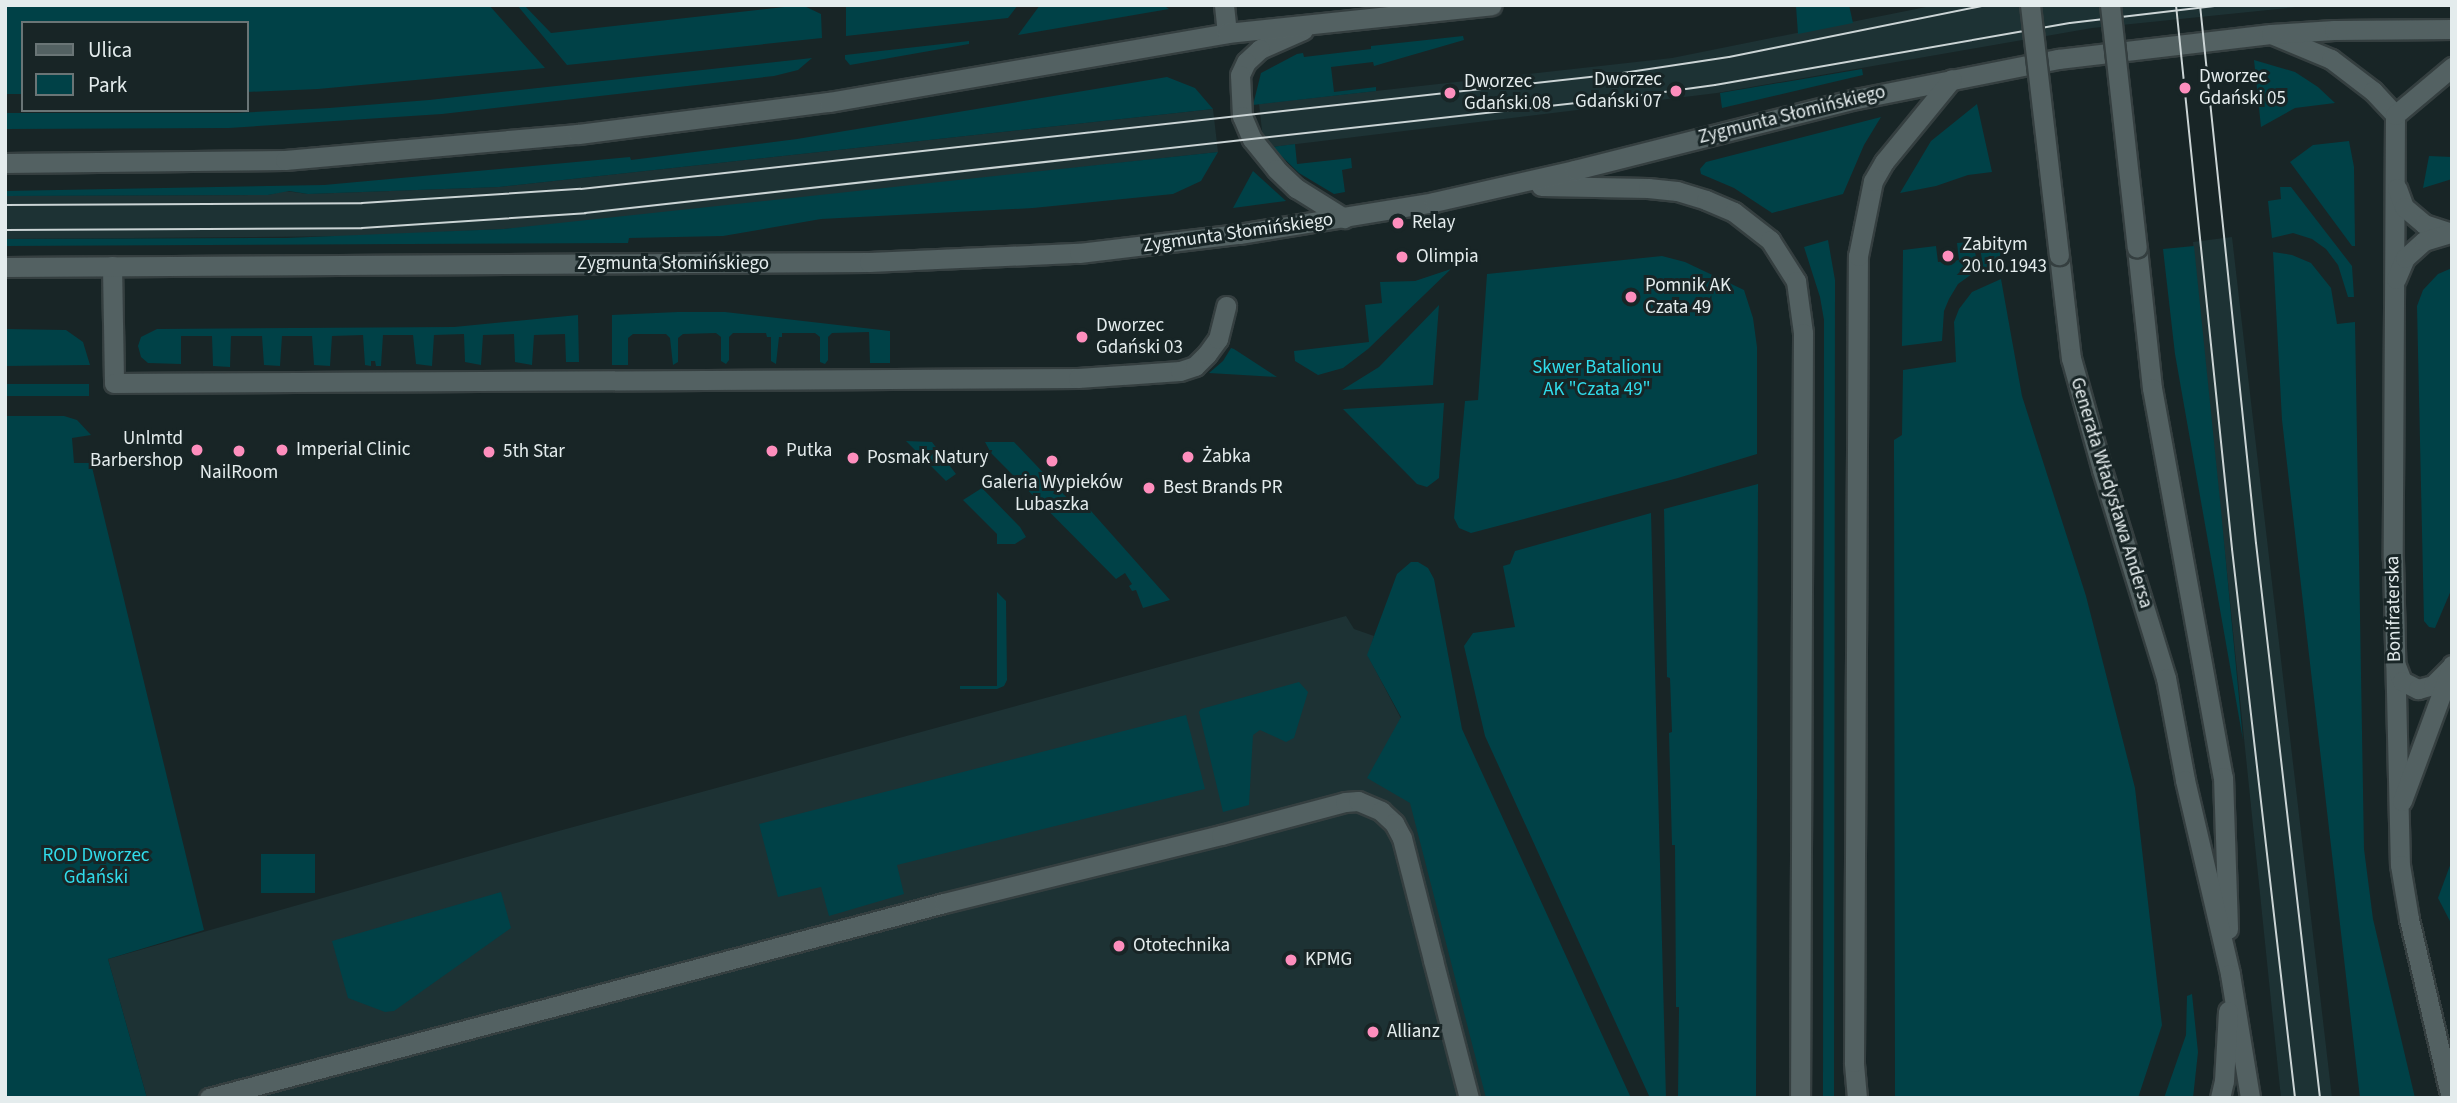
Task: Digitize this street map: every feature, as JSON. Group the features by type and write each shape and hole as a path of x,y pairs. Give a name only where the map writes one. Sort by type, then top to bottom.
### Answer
{"main road":[{"path":"1224,5 1227,33"},
{"path":"5,163 285,160 578,134 829,102 1227,33 1492,5"},
{"name":"Generała Władysława Andersa","path":"2030,5 2071,358 2102,470 2166,678 2185,780 2230,974 2250,1098"},
{"name":"Generała Władysława Andersa","path":"2110,5 2152,388 2224,777 2230,974"},
{"path":"1320,22 1260,50 1246,62 1240,75 1239,97 1245,126 1262,154 1296,188 1345,218"},
{"name":"Zygmunta Słomińskiego","path":"5,267 829,263 999,258 1158,245 1345,218 1513,185 1856,99 2058,59 2272,34 2334,30 2452,29"},
{"path":"2272,34 2331,59 2373,91 2395,115 2452,67"},
{"path":"1857,1098 1854,1062 1858,256 1873,181 1884,162 1952,79"},
{"name":"Bonifraterska","path":"2395,115 2394,662 2400,865 2409,919 2451,1098"},
{"path":"2394,180 2404,207 2424,224 2451,233"},
{"path":"1513,185 1648,188 1677,191 1706,200 1734,212 1770,240 1796,281 1803,325 1800,1098"},
{"path":"2394,281 2404,258 2424,241 2451,233"},
{"path":"112,266 114,383 1079,378 1180,371 1195,366 1217,339 1226,306"},
{"path":"2394,662 2402,681 2418,689 2433,685 2452,665"},
{"path":"2399,812 2452,665"},
{"path":"209,1098 944,903 1345,802 1358,801 1381,811 1394,823 1402,838 1469,1098"},
{"path":"2220,1098 2224,1081 2230,974"}],"shaded area":[{"path":"1936,5 2316,5 2092,28 1717,93 1264,148 1259,104 1672,58"},
{"path":"1213,109 1218,152 619,219 504,229 363,236 5,239 5,196 268,195 285,191 308,194 499,187"},
{"path":"2232,237 2332,1098 2281,1098 2193,242"},
{"path":"1346,616 1354,629 1374,636 1368,656 1435,783 1520,1098 147,1098 108,959 555,832"}],"green space":[{"path":"5,5 489,5 545,68 318,89 248,92 248,21 21,21 21,94 5,94"},
{"path":"517,5 524,5 551,33 802,5 821,14 822,38 567,65"},
{"path":"846,5 1018,5 1008,18 846,36"},
{"path":"1040,5 1163,5 1169,9 1018,35"},
{"path":"1849,5 1853,23 1798,34 1796,6"},
{"path":"1463,36 1464,40 1374,66 1373,62 1331,67 1334,92 1376,87 1376,91 1253,105 1261,73 1297,54 1303,53 1304,57 1371,49 1371,46"},
{"path":"969,41 969,44 850,65 845,59 845,55"},
{"path":"812,58 798,70 774,76 442,114 229,128 5,129 5,113 236,113 329,108 429,100"},
{"path":"2254,60 2295,72 2318,87 2335,103 2295,108 2261,127"},
{"path":"1862,69 1863,75 1722,108 1720,93"},
{"path":"1167,77 1195,88 1213,109 499,187 308,194 289,191 268,195 5,196 5,191 324,185 630,157 631,160 797,139"},
{"path":"1977,104 1992,172 1968,175 1936,186 1900,193 1931,141"},
{"path":"1881,117 1864,145 1843,194 1772,213 1734,188 1701,174 1700,169 1706,162"},
{"path":"2349,141 2354,167 2355,246 2352,246 2290,162 2313,145"},
{"path":"1295,144 1297,164 1351,158 1352,168 1342,170 1345,192 1334,194 1299,173 1272,147"},
{"path":"1218,152 1201,181 1173,194 1033,208 821,219 723,236 629,238 628,243 5,246 5,239 286,238 504,229"},
{"path":"2429,156 2452,157 2452,179 2423,188"},
{"path":"1253,171 1286,201 1233,208"},
{"path":"2280,187 2291,187 2352,266 2354,297 2348,297 2338,265 2326,249 2312,239 2293,233 2272,238 2268,201 2281,199"},
{"path":"1999,239 2001,261 1972,274 1958,284 1949,299 1944,311 1942,341 1902,346 1903,250 1936,246 1938,262 1959,260 1957,243 1973,242 1977,262 1982,260 1979,241"},
{"path":"1828,240 1835,280 1834,1098 1823,1098 1824,320 1820,297 1804,247"},
{"path":"2194,246 2243,740 2175,354 2163,249"},
{"path":"2273,252 2292,255 2311,263 2331,288 2337,324 2355,322 2364,849 2373,919 2415,1098 2360,1098 2282,420"},
{"name":"Skwer Batalionu AK \"Czata 49\"","path":"1662,256 1685,262 1744,290 1753,318 1757,347 1757,454 1471,533 1459,528 1454,518 1465,401 1478,400 1487,274"},
{"path":"2452,268 2452,588 2435,628 2429,627 2424,621 2417,306 2423,290 2438,274"},
{"path":"1451,269 1368,349 1343,368 1318,375 1295,361 1294,351 1369,342 1365,305 1382,303 1380,282 1415,281"},
{"path":"2001,279 2022,396 2086,596 2135,788 2162,1025 2138,1098 1895,1098 1894,440 1902,435 1903,370 1956,362 1954,322 1959,309 1972,292"},
{"path":"1439,305 1433,385 1342,390 1379,367"},
{"path":"725,312 890,331 890,363 870,363 869,332 832,333 828,337 828,360 825,364 820,362 820,337 815,333 782,333 782,337 779,337 776,364 771,361 771,337 767,337 766,333 733,333 729,337 729,360 726,364 721,361 721,337 716,333 683,334 678,338 678,362 673,365 670,338 666,334 633,334 628,338 628,365 612,365 612,315"},
{"path":"578,315 579,362 566,362 565,334 534,335 532,365 515,362 514,334 483,335 481,365 465,362 464,334 434,335 432,366 416,364 413,335 383,335 381,366 376,366 375,361 371,361 371,366 365,365 363,335 332,336 330,366 314,365 312,336 282,336 280,366 264,365 262,336 231,336 230,367 213,366 212,336 181,336 181,364 148,363 141,357 138,346 141,337 157,329 454,327"},
{"path":"5,329 66,330 83,342 90,365 5,366"},
{"path":"1231,348 1277,377 1209,373 1223,361"},
{"path":"5,384 89,384 89,396 5,396"},
{"path":"1444,403 1439,478 1427,487 1417,484 1343,409"},
{"name":"ROD Dworzec Gdański","path":"5,416 64,416 77,420 91,435 72,438 74,463 91,463 204,930 108,959 147,1098 5,1098"},
{"path":"906,441 932,442 956,474 946,481"},
{"path":"985,442 1014,442 1073,504 1083,502 1170,600 1143,608 1136,590 1132,591 1129,586 1132,584 1125,573 1116,579 991,453"},
{"path":"1758,484 1756,1098 1678,1098 1679,1007 1676,1007 1675,845 1672,845 1669,733 1672,732 1670,678 1667,677 1664,509"},
{"path":"982,488 1020,527 1026,537 1015,544 997,544 997,534 963,500"},
{"path":"1651,513 1666,1098 1650,1098 1485,736 1464,646 1473,633 1515,627 1503,566 1510,564 1515,551"},
{"path":"1411,562 1418,562 1428,568 1434,579 1462,729 1631,1098 1486,1098 1410,803 1367,778 1401,717 1367,655 1397,574"},
{"path":"997,592 1006,601 1007,680 1004,686 997,689 960,689 960,686 997,686"},
{"path":"1299,682 1308,692 1294,738 1286,742 1260,730 1253,735 1249,805 1223,812 1199,712 1201,709"},
{"path":"1186,715 1205,789 897,865 904,894 829,916 821,887 778,897 759,824"},
{"path":"261,854 315,854 315,893 261,893"},
{"path":"2452,860 2452,925 2438,898"},
{"path":"501,892 511,928 394,1011 385,1012 348,998 332,941"},
{"path":"2192,994 2198,1052 2193,1098 2164,1098 2186,1035 2187,996"}],"tram line":[{"path":"5,205 362,203 581,189 1616,74 1729,57 1988,5"},
{"path":"2176,5 2232,549 2295,1098"},
{"path":"2200,5 2256,543 2320,1098"},
{"path":"5,230 362,228 585,213 1613,99 1715,85 2070,23 2223,5"}],"place":[{"name":"Dworzec Gdański 05","path":"2185,88"},
{"name":"Dworzec Gdański 07","path":"1676,91"},
{"name":"Dworzec Gdański 08","path":"1450,93"},
{"name":"Relay","path":"1398,223"},
{"name":"Zabitym 20.10.1943","path":"1948,256"},
{"name":"Olimpia","path":"1402,257"},
{"name":"Pomnik AK Czata 49","path":"1631,297"},
{"name":"Dworzec Gdański 03","path":"1082,337"},
{"name":"Unlmtd Barbershop","path":"197,450"},
{"name":"Imperial Clinic","path":"282,450"},
{"name":"NailRoom","path":"239,451"},
{"name":"Putka","path":"772,451"},
{"name":"5th Star","path":"489,452"},
{"name":"Żabka","path":"1188,457"},
{"name":"Posmak Natury","path":"853,458"},
{"name":"Galeria Wypieków Lubaszka","path":"1052,461"},
{"name":"Best Brands PR","path":"1149,488"},
{"name":"Ototechnika","path":"1119,946"},
{"name":"KPMG","path":"1291,960"},
{"name":"Allianz","path":"1373,1032"}]}
